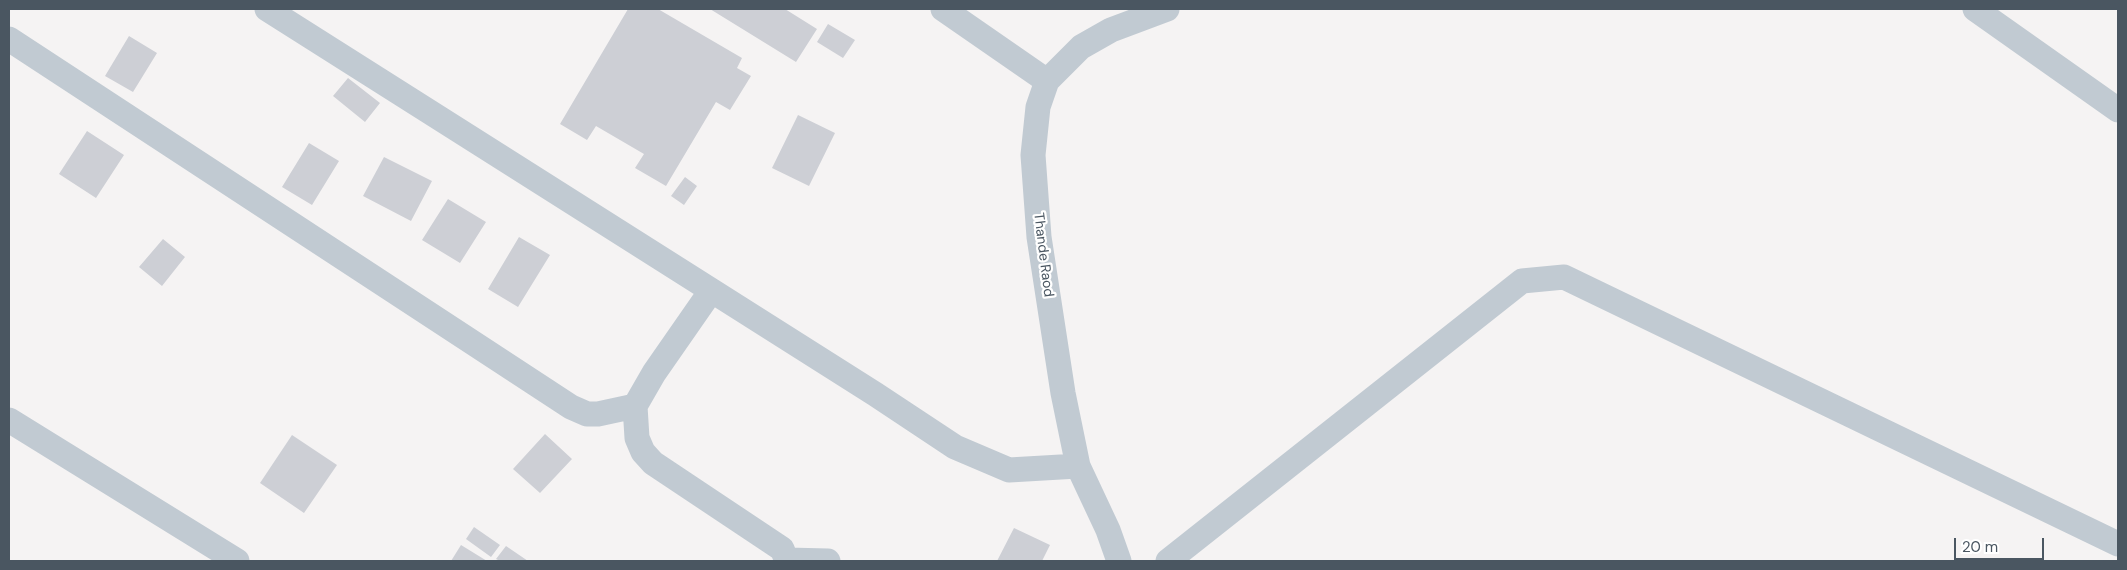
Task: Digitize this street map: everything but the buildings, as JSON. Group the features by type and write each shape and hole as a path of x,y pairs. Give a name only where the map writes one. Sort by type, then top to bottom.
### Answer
{"street":[{"path":"267,9 955,447 1009,470 1078,466"},
{"path":"943,9 1047,81"},
{"name":"Thande Raod","path":"1119,561 1108,530 1078,466 1063,393 1039,237 1033,154 1038,107 1047,81 1081,47 1111,30 1167,9"},
{"path":"1975,9 2118,110"},
{"path":"9,39 570,407 586,414 598,414 634,406"},
{"path":"1168,561 1522,281 1564,277 2118,544"},
{"path":"710,291 654,373 634,406 636,438 642,452 652,463 782,549 787,560 828,561"},
{"path":"9,420 237,561"}]}
